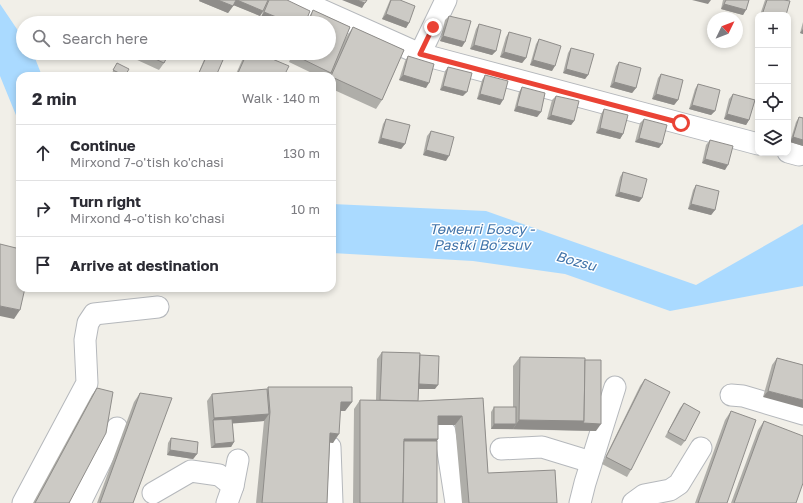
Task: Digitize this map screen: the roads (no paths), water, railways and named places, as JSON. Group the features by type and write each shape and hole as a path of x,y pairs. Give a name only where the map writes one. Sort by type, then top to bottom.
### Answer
{"street":[{"path":"299,0 335,16"},
{"path":"420,54 446,0"},
{"path":"336,17 420,54 755,143"},
{"path":"23,503 87,383 85,340 88,323 94,314 158,307"},
{"path":"580,503 591,462 615,387"},
{"path":"731,395 743,396 803,414"},
{"path":"80,503 117,428"},
{"path":"445,432 456,503"},
{"path":"330,447 332,503"},
{"path":"501,449 542,447 591,462"},
{"path":"633,503 644,495 670,490 679,484 701,448"},
{"path":"230,494 238,460"},
{"path":"153,493 191,471 219,475 230,494"}],"water":[{"path":"0,4 16,28 16,60 36,60 40,72 16,72 16,115 0,76"},
{"name":"Төменгі Бозсу - Pastki Boʻzsuv","path":"336,204 486,211 696,285 803,224 803,286 670,311 565,274 473,261 336,253"}],"water label":[{"name":"Bozsu","path":"576,261"}]}
